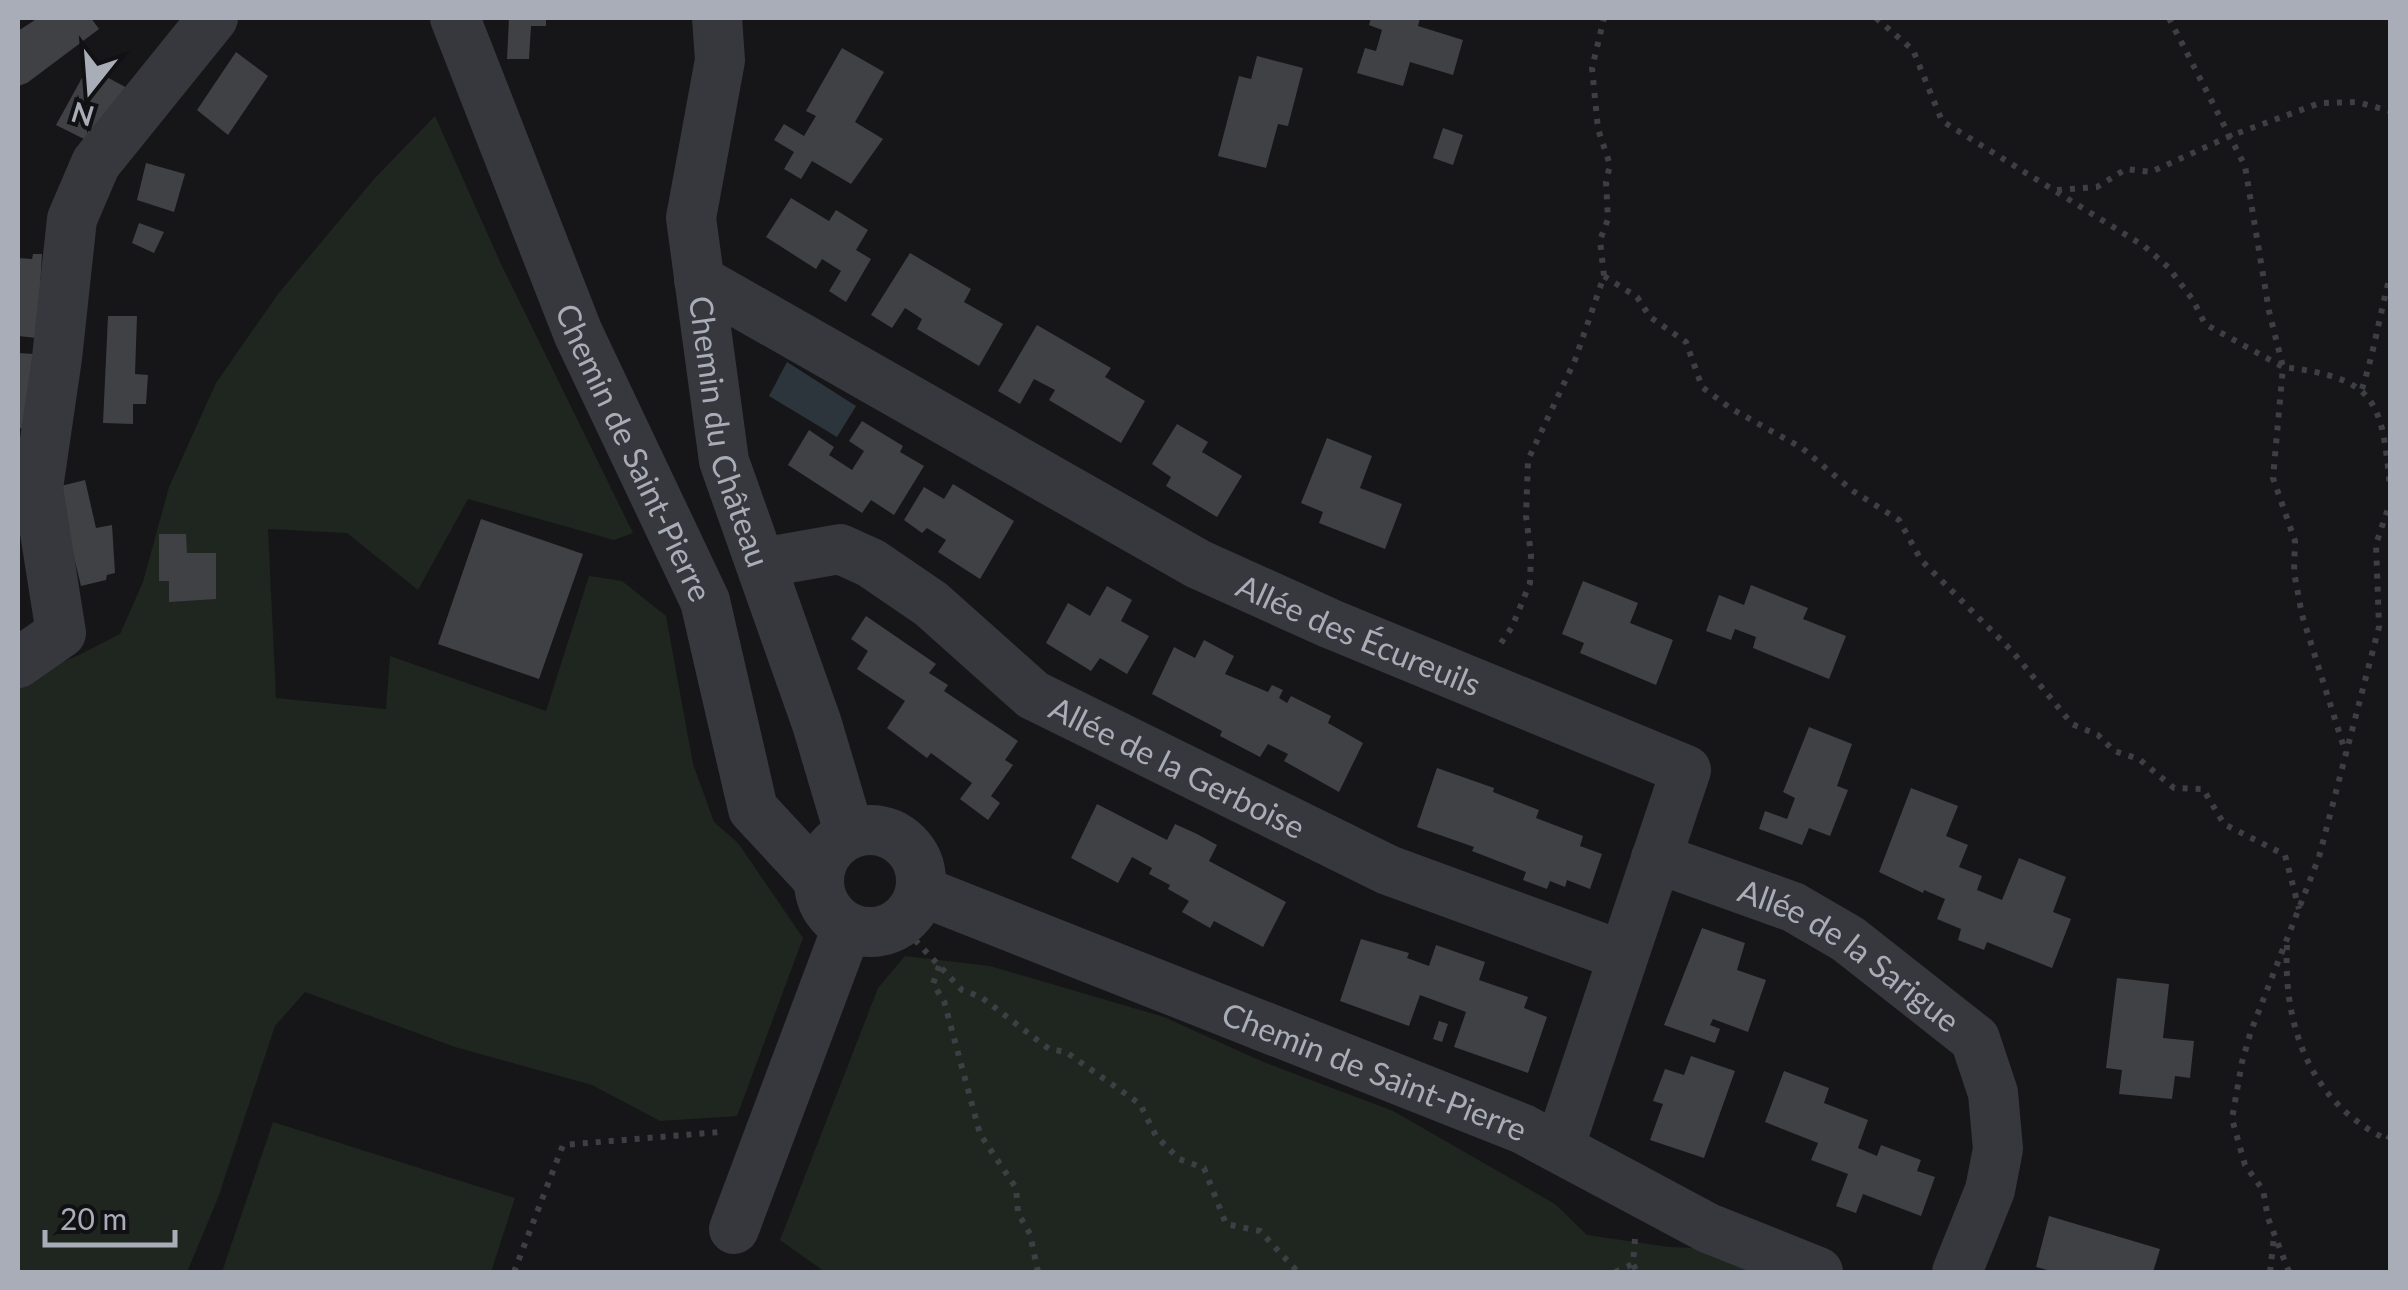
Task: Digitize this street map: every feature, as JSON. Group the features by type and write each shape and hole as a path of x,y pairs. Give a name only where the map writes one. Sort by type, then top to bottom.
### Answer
{"street":[{"path":"18,663 61,634 38,488 72,219 96,163 213,18"},
{"name":"Chemin de Saint-Pierre","path":"455,18 578,333 705,601 754,809 817,878"},
{"name":"Chemin du Château","path":"718,18 720,60 691,218 724,460 818,724 848,832"},
{"name":"Allée des Écureuils","path":"700,280 1198,564 1686,770 1559,1148"},
{"name":"Allée de la Gerboise","path":"760,563 840,549 871,563 931,604 1032,695 1388,870 1623,956"},
{"path":"884,829 916,854 924,882 909,907 885,932 846,928 824,908 817,878 830,846 848,832 884,829"},
{"name":"Allée de la Sarigue","path":"1656,858 1806,915 1848,939 1975,1039 1993,1093 1998,1149 1990,1190 1957,1272"},
{"name":"Chemin de Saint-Pierre","path":"909,907 1504,1121 1708,1228 1818,1272"},
{"path":"734,1229 846,928"}],"path":[{"path":"1479,685 1491,655 1512,628 1530,583 1528,460 1575,360 1604,276 1600,240 1608,219 1606,182 1610,165 1598,129 1592,68 1604,18"},
{"path":"1876,18 1913,50 1942,122 2144,246 2168,267 2193,300 2205,324 2283,367 2324,372 2362,389 2384,427 2390,488"},
{"path":"2169,18 2245,166 2269,311 2283,367 2273,478 2296,541 2294,572 2302,615 2346,754"},
{"path":"2054,190 2097,187 2126,169 2151,172 2230,136 2320,103 2357,102 2390,111"},
{"path":"1604,276 1636,297 1650,318 1686,342 1702,387 1730,408 1802,448 1853,491 1899,520 1921,560 2012,651 2072,724 2098,735 2114,751 2139,759 2174,788 2203,789 2224,824 2285,855 2299,910"},
{"path":"2362,389 2390,276"},
{"path":"2289,1272 2274,1236 2264,1190 2245,1164 2232,1119 2251,1031 2319,857 2380,627 2376,544 2390,503"},
{"path":"909,907 939,966 962,990 981,997 1048,1048 1066,1052 1140,1104 1156,1136 1180,1160 1204,1168 1226,1224 1260,1231 1298,1272"},
{"path":"2287,939 2285,988 2302,1057 2340,1106 2370,1131 2388,1140 2390,1136"},
{"path":"939,966 933,984 944,1002 980,1134 1016,1188 1018,1213 1030,1234 1038,1272"},
{"path":"514,1272 563,1145 772,1127"},
{"path":"2270,1272 2274,1236"},
{"path":"1615,1272 1634,1264"}],"shaded area":[{"path":"435,116 501,264 633,533 614,540 468,499 418,590 347,533 268,529 276,698 386,709 390,656 546,711 589,576 622,581 666,616 693,764 714,822 738,843 803,938 737,1116 660,1121 592,1085 455,1047 305,992 275,1026 218,1198 187,1272 18,1272 18,680 120,634 143,582 169,487 216,383 278,294 374,179"},
{"path":"787,362 856,406 837,437 769,396"},
{"path":"905,956 990,966 1164,1017 1261,1061 1393,1111 1555,1204 1587,1235 1669,1247 1719,1249 1806,1272 825,1272 780,1240 878,988"},
{"path":"273,1122 515,1198 491,1272 222,1272"}],"building":[{"path":"38,18 91,18 99,29 18,86 18,31"},
{"path":"509,18 546,18 546,26 531,26 529,59 507,59"},
{"path":"1371,18 1420,18 1418,26 1463,40 1453,75 1410,62 1403,86 1357,73 1365,48 1376,51 1382,30 1369,25"},
{"path":"842,48 884,72 855,122 883,139 851,184 812,161 801,179 784,169 794,152 774,140 784,124 804,136 816,116 806,111"},
{"path":"236,52 268,76 228,135 197,110"},
{"path":"1257,56 1303,68 1288,126 1278,124 1266,168 1218,156 1239,76 1251,79"},
{"path":"88,67 129,89 94,144 56,125"},
{"path":"1443,128 1463,135 1453,165 1433,158"},
{"path":"146,163 185,174 174,212 137,200"},
{"path":"791,198 829,221 836,210 868,230 856,250 871,259 846,302 829,291 841,271 822,259 816,269 766,237"},
{"path":"139,223 164,232 154,253 132,243"},
{"path":"910,253 971,289 964,302 1003,324 979,366 917,329 922,319 905,308 892,328 871,315"},
{"path":"33,254 42,254 37,338 18,336 18,258 32,259"},
{"path":"108,316 137,316 135,374 148,375 146,404 133,404 133,424 103,423"},
{"path":"1037,325 1111,368 1105,377 1145,401 1121,443 1049,400 1055,390 1034,379 1020,404 998,391"},
{"path":"18,353 34,354 26,429 18,428"},
{"path":"862,421 903,446 900,452 924,466 894,515 871,500 862,513 788,465 809,430 834,447 829,455 852,470 864,451 849,441"},
{"path":"1177,424 1208,442 1202,452 1242,476 1217,517 1166,486 1171,477 1152,464"},
{"path":"1327,438 1372,456 1360,488 1402,504 1385,549 1319,523 1323,512 1301,503"},
{"path":"85,480 96,528 112,525 115,573 107,575 106,580 81,586 57,487"},
{"path":"953,484 1014,521 980,579 938,552 946,540 927,528 922,533 904,520 924,487 944,499"},
{"path":"481,519 583,554 539,679 438,644"},
{"path":"159,534 186,534 187,553 216,553 216,599 169,602 169,581 159,581"},
{"path":"1583,581 1638,603 1630,623 1673,640 1656,685 1580,653 1584,643 1562,634"},
{"path":"1751,585 1808,608 1803,619 1846,636 1829,679 1753,648 1756,637 1735,629 1731,640 1706,631 1719,595 1744,605"},
{"path":"1107,586 1132,600 1121,621 1149,636 1127,674 1100,658 1091,671 1046,643 1068,603 1090,616"},
{"path":"866,616 936,664 929,673 948,685 944,691 1018,741 1005,760 1013,765 991,796 1000,803 988,820 960,799 972,783 931,753 927,758 887,728 905,701 857,669 868,651 851,639"},
{"path":"1204,640 1234,656 1225,674 1268,692 1272,685 1283,690 1279,698 1287,703 1291,696 1331,716 1328,723 1363,743 1339,792 1284,761 1288,754 1268,744 1260,757 1220,736 1222,731 1152,694 1174,647 1195,658"},
{"path":"1809,727 1852,744 1837,786 1848,790 1830,836 1809,828 1802,845 1759,829 1765,811 1787,819 1795,798 1783,792"},
{"path":"1437,768 1494,788 1493,792 1539,810 1536,818 1583,836 1580,846 1602,854 1590,889 1567,880 1565,887 1550,881 1547,889 1523,880 1526,872 1472,851 1474,847 1417,827"},
{"path":"1911,788 1958,806 1946,836 1968,845 1959,867 1982,876 1977,890 2002,900 2019,858 2066,877 2053,912 2071,919 2052,968 1987,942 1984,950 1958,940 1961,929 1937,919 1945,899 1879,872"},
{"path":"1097,804 1167,840 1175,824 1197,834 1217,845 1209,861 1286,902 1263,947 1214,921 1210,928 1182,912 1189,901 1149,874 1152,868 1132,857 1118,883 1071,858"},
{"path":"1702,928 1745,943 1737,970 1766,980 1748,1032 1713,1019 1710,1025 1720,1029 1715,1043 1664,1025"},
{"path":"1361,939 1409,953 1407,958 1429,966 1436,945 1485,962 1479,980 1528,997 1524,1008 1547,1017 1528,1073 1454,1047 1466,1012 1420,995 1409,1026 1340,1001"},
{"path":"2117,978 2169,984 2163,1038 2194,1041 2190,1078 2175,1076 2172,1099 2119,1094 2122,1070 2106,1068"},
{"path":"1439,1021 1448,1024 1442,1042 1433,1039"},
{"path":"1691,1056 1735,1071 1704,1158 1650,1140 1663,1104 1653,1101 1665,1069 1684,1075"},
{"path":"1784,1071 1829,1088 1824,1103 1868,1120 1858,1148 1877,1156 1881,1145 1921,1160 1917,1171 1935,1177 1921,1216 1863,1194 1856,1213 1836,1206 1848,1174 1811,1160 1818,1143 1765,1122"},
{"path":"2049,1216 2160,1249 2153,1272 2055,1272 2036,1267"}]}
